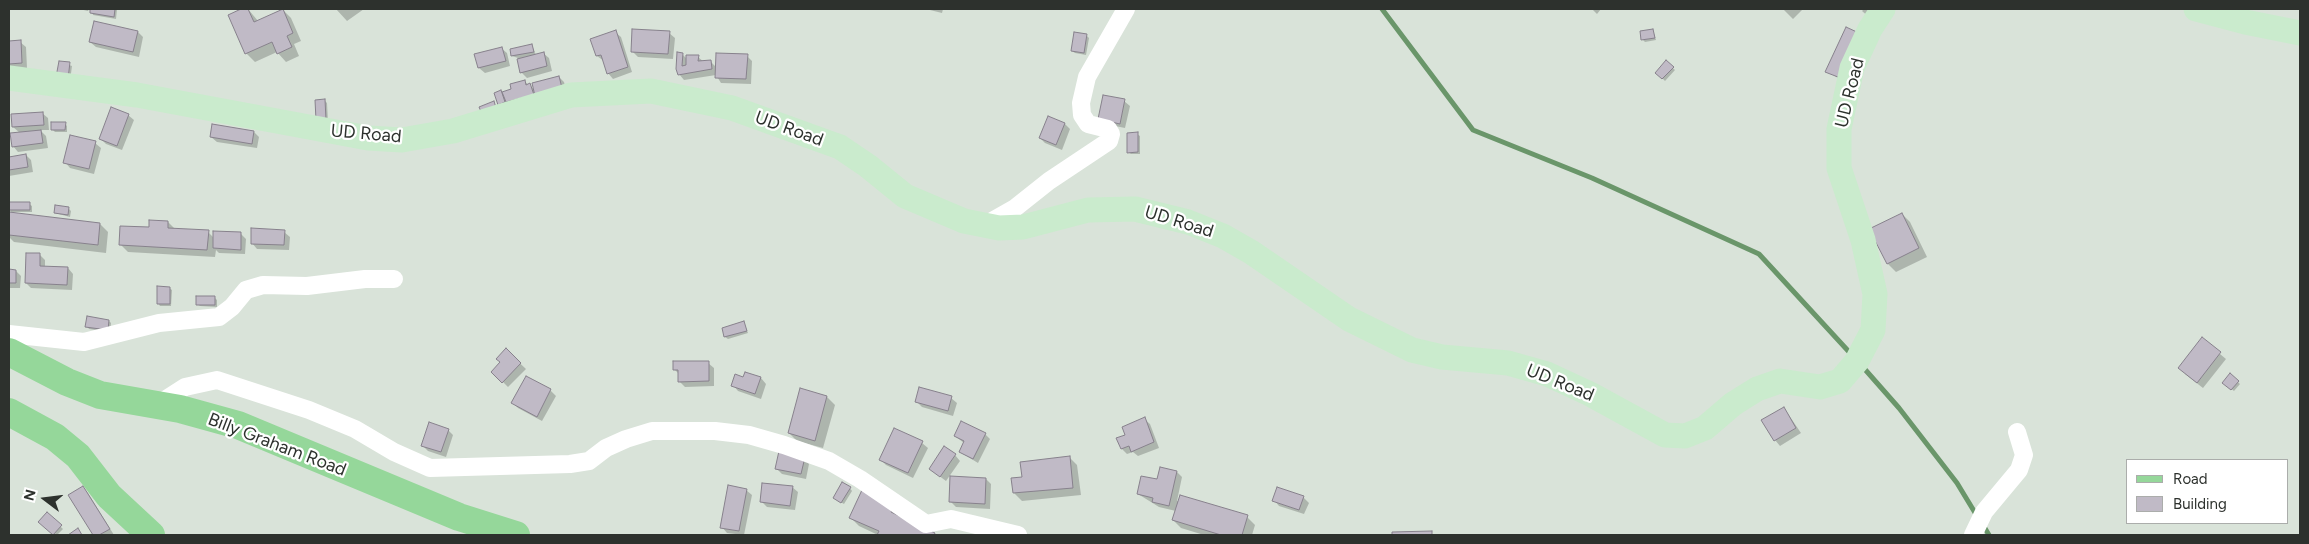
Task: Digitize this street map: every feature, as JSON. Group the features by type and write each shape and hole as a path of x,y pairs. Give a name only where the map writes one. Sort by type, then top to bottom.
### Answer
{"main road":[{"name":"UD Road","path":"9,78 137,95 368,138 402,140 453,131 571,95 651,91 732,108 840,148 868,166 905,196 964,221 999,228 1023,227 1088,210 1135,209 1165,215 1223,236 1251,252 1349,319 1412,350 1442,357 1508,363 1547,374 1590,394 1665,435 1685,436 1705,428 1733,404 1757,389 1780,381 1820,387 1840,381 1857,361 1873,330 1875,294 1862,240 1839,168 1839,129 1852,68 1870,29 1883,9"},
{"path":"2196,9 2245,22 2300,33"},
{"name":"Billy Graham Road","path":"9,352 66,382 100,395 180,409 238,425 451,514 516,535"},
{"path":"9,412 55,437 78,456 109,496 151,535"}],"street":[{"path":"985,225 1015,208 1049,181 1109,141 1111,134 1108,128 1088,124 1082,115 1081,103 1087,77 1126,9"},
{"path":"9,334 84,342 159,323 219,318 232,307 246,290 263,285 307,286 394,279"},
{"path":"157,405 185,387 217,380 309,410 355,430 394,452 430,468 547,465 589,461 613,445 652,431 715,431 749,435 829,461 860,478 926,524 951,519 1018,535"},
{"path":"1973,535 1984,512 2020,470 2024,455 2017,432"}],"building":[{"path":"90,9 115,9 114,17 90,13"},
{"path":"241,9 248,9 254,22 283,9 293,33 287,36 292,47 277,54 272,42 245,54 228,15"},
{"path":"94,21 138,31 133,52 89,42"},
{"path":"1846,27 1859,33 1838,77 1825,72"},
{"path":"632,29 670,31 668,54 631,52"},
{"path":"1653,29 1655,38 1641,40 1640,31"},
{"path":"616,30 628,67 607,74 601,55 596,56 590,39"},
{"path":"1074,32 1087,34 1084,53 1071,51"},
{"path":"21,40 22,63 9,64 9,41"},
{"path":"532,44 534,52 511,56 510,49"},
{"path":"502,47 506,61 478,68 474,54"},
{"path":"544,52 547,66 520,73 517,59"},
{"path":"677,52 683,53 682,66 686,65 686,55 699,55 698,61 711,60 712,69 678,75 676,69"},
{"path":"716,53 748,54 746,79 715,78"},
{"path":"1666,60 1674,67 1662,79 1655,73"},
{"path":"59,61 70,62 68,79 56,77"},
{"path":"559,76 562,88 535,96 532,83"},
{"path":"525,80 526,85 530,83 534,95 506,102 502,92 511,89 510,84"},
{"path":"501,90 505,102 498,105 494,93"},
{"path":"1103,95 1125,99 1120,124 1098,119"},
{"path":"325,99 326,120 316,120 315,100"},
{"path":"494,101 496,108 482,114 479,107"},
{"path":"111,107 129,114 117,146 99,139"},
{"path":"43,112 44,125 12,127 11,114"},
{"path":"1048,116 1065,123 1056,145 1039,138"},
{"path":"51,122 66,122 65,130 51,130"},
{"path":"212,124 254,131 252,144 210,137"},
{"path":"41,130 43,143 12,147 10,133"},
{"path":"1138,132 1138,152 1127,153 1127,133"},
{"path":"70,135 96,141 89,169 63,163"},
{"path":"26,154 28,167 9,170 9,157"},
{"path":"9,202 30,202 30,210 9,210"},
{"path":"55,205 69,207 68,215 54,213"},
{"path":"9,212 100,223 98,245 9,235"},
{"path":"1902,213 1919,248 1887,264 1869,229"},
{"path":"149,220 168,221 168,228 209,230 207,250 119,245 120,226 149,227"},
{"path":"251,228 285,230 284,245 251,244"},
{"path":"213,231 241,232 241,250 213,248"},
{"path":"26,253 40,253 40,266 68,267 67,285 25,283"},
{"path":"9,269 16,270 16,283 9,283"},
{"path":"157,286 170,287 170,304 157,304"},
{"path":"196,296 215,296 215,305 196,305"},
{"path":"87,316 109,320 108,330 85,327"},
{"path":"744,321 747,331 724,337 722,328"},
{"path":"2202,337 2221,352 2197,383 2178,368"},
{"path":"506,348 521,363 502,383 491,372 500,362 496,359"},
{"path":"673,361 709,361 709,381 678,382 678,370 673,370"},
{"path":"745,372 761,377 755,394 731,386 735,374 743,377"},
{"path":"2230,373 2239,381 2231,390 2222,383"},
{"path":"526,376 551,389 537,417 511,403"},
{"path":"919,387 952,396 948,411 915,402"},
{"path":"800,388 827,396 815,441 788,433"},
{"path":"1784,407 1796,428 1774,441 1761,420"},
{"path":"1145,417 1154,442 1131,452 1129,446 1121,449 1116,438 1125,435 1122,427"},
{"path":"961,421 986,433 973,459 959,452 964,441 954,436"},
{"path":"429,422 449,429 441,452 421,446"},
{"path":"894,428 923,441 908,473 879,460"},
{"path":"944,446 956,454 940,477 929,469"},
{"path":"779,451 805,457 801,474 775,469"},
{"path":"1070,456 1073,488 1013,493 1011,478 1022,477 1020,462"},
{"path":"1160,467 1177,471 1169,506 1152,502 1153,498 1137,494 1141,476 1157,479"},
{"path":"950,476 986,478 985,504 949,502"},
{"path":"842,482 851,487 841,503 833,498"},
{"path":"762,483 793,486 790,506 760,502"},
{"path":"728,485 747,489 739,531 720,528"},
{"path":"83,486 110,529 99,535 93,535 68,495"},
{"path":"1277,487 1304,496 1299,510 1272,501"},
{"path":"862,490 895,505 891,512 935,533 934,535 877,535 879,531 849,518"},
{"path":"1180,495 1248,515 1242,535 1221,535 1172,520"},
{"path":"47,512 62,525 53,535 38,522"},
{"path":"78,528 82,535 68,535"},
{"path":"1432,531 1432,535 1392,535 1392,532"}],"waterway":[{"path":"1382,9 1473,130 1592,178 1759,254 1851,354"},
{"path":"1862,366 1899,408 1957,483 1977,516"},
{"path":"1983,525 1989,535"}]}
